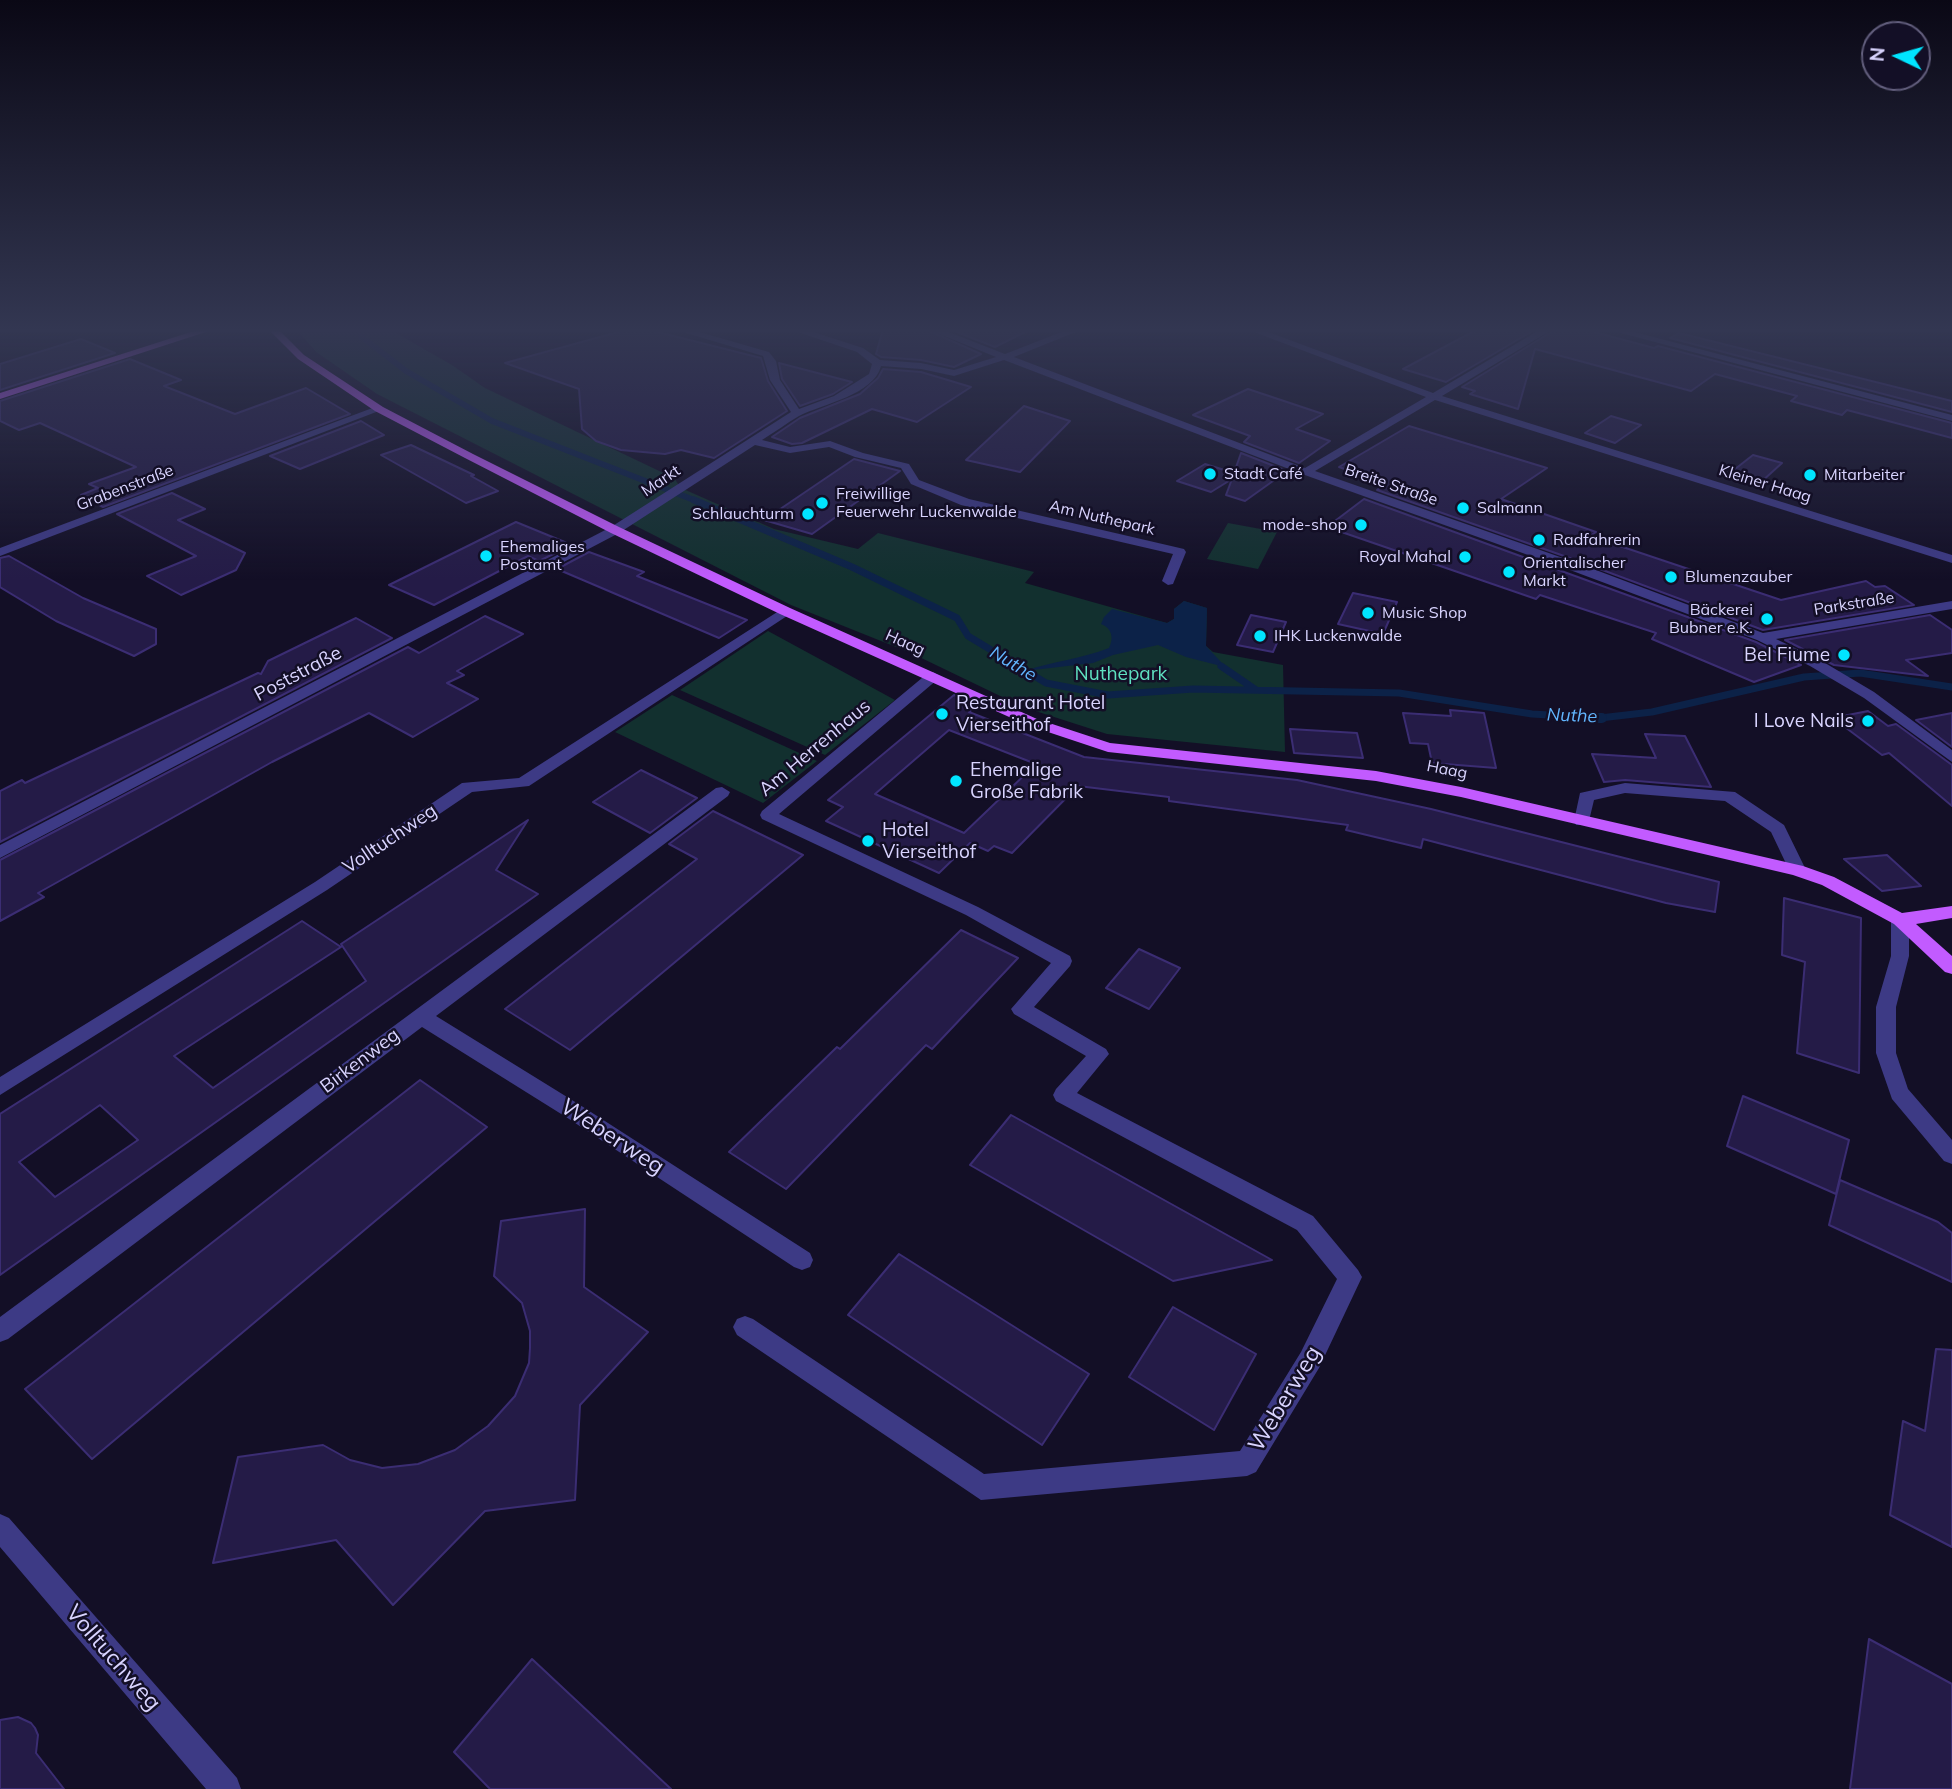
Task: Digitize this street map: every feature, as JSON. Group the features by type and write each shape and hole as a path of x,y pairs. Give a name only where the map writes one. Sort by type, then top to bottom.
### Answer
{"main road":[{"name":"Haag","path":"386,412 615,530 785,611 1031,722 1108,747 1376,776 1461,792 1797,870 1828,881 1900,920 1952,967"},
{"path":"1900,920 1952,912"}],"street":[{"name":"Grabenstraße","path":"0,552 370,412"},
{"name":"Breite Straße","path":"1148,412 1762,637 1848,682 1952,757"},
{"path":"1306,472 1409,412"},
{"name":"Kleiner Haag","path":"1483,412 1952,559"},
{"path":"1931,412 1952,418"},
{"name":"Markt","path":"615,530 796,413"},
{"name":"Am Nuthepark","path":"752,441 790,450 830,444 859,455 905,466 915,482 965,502 1180,552 1168,581"},
{"name":"Poststraße","path":"0,852 615,530"},
{"name":"Parkstraße","path":"1762,637 1952,605"},
{"name":"Volltuchweg","path":"0,1087 321,886 468,787 523,783 785,611"},
{"name":"Am Herrenhaus","path":"933,676 768,815 972,911 1063,961 1021,1009"},
{"path":"1582,821 1586,797 1625,788 1729,796 1779,829 1797,870"},
{"name":"Birkenweg","path":"0,1331 722,792"},
{"path":"1900,920 1900,956 1886,1007 1886,1054 1899,1093 1952,1155"},
{"name":"Weberweg","path":"745,1327 981,1487 1247,1463 1310,1360 1350,1277 1306,1223 1063,1095 1099,1054 1021,1009"},
{"name":"Weberweg","path":"420,1016 573,1111 802,1260"},
{"name":"Volltuchweg","path":"0,1527 226,1789"}],"green space":[{"name":"Nuthepark","path":"413,412 536,412 674,478 681,488 774,529 858,549 878,533 1034,572 1025,583 1167,623 1174,619 1174,609 1184,601 1207,608 1206,646 1213,652 1283,665 1285,752 1107,734 1023,707 911,653 791,605"},
{"path":"1228,523 1277,532 1258,569 1207,559"},
{"path":"768,631 895,700 825,755 680,690"},
{"path":"672,695 817,761 763,803 615,732"}],"water":[{"path":"1184,601 1207,608 1206,646 1221,662 1221,666 1186,657 1158,645 1113,655 1093,663 1025,671 1109,648 1111,634 1108,628 1101,624 1112,609 1167,623 1174,619 1174,609"}],"building":[{"path":"0,412 350,414 103,507 81,495 98,488 89,484 136,467 40,423 19,430 0,421"},
{"path":"581,412 785,412 714,458 681,450 665,454 621,450 596,441 582,429"},
{"path":"814,412 865,412 802,443 792,444 772,437 800,418"},
{"path":"884,412 932,412 917,422"},
{"path":"1017,412 1044,412 1070,421 1020,472 966,460"},
{"path":"1198,412 1318,412 1323,414 1296,429 1330,441 1299,463 1244,442 1250,436 1193,415"},
{"path":"1856,412 1912,412 1952,423 1952,438"},
{"path":"1611,416 1641,425 1615,443 1585,433"},
{"path":"361,421 384,435 300,469 270,456"},
{"path":"1409,426 1547,468 1501,499 1596,532 1590,536 1781,600 1866,581 1875,587 1885,586 1914,605 1763,630 1377,490 1385,484 1339,467"},
{"path":"411,445 474,475 471,476 498,491 466,503 381,455"},
{"path":"1241,453 1287,471 1245,501 1226,495 1232,479 1211,492 1177,481 1205,464 1234,473"},
{"path":"1753,455 1782,463 1760,483 1730,473"},
{"name":"Freiwillige Feuerwehr Luckenwalde","path":"854,459 900,471 812,534 764,520"},
{"path":"172,493 205,509 178,520 245,553 236,570 181,595 147,576 196,556 117,514"},
{"path":"1364,499 1756,642 1801,665 1754,682 1652,639 1656,633 1540,595 1536,599 1327,527"},
{"path":"516,522 572,545 539,561 528,556 434,605 389,585"},
{"path":"589,552 644,572 637,576 747,620 719,638 557,569"},
{"path":"9,556 83,598 156,629 156,644 134,656 56,621 0,587 0,558"},
{"name":"Music Shop","path":"1353,593 1397,602 1383,634 1338,624"},
{"name":"IHK Luckenwalde","path":"1251,615 1286,622 1273,652 1237,645"},
{"path":"1930,615 1952,630 1952,653 1906,660 1928,676 1834,665 1785,640"},
{"path":"485,616 523,634 457,671 464,675 447,683 478,699 413,737 369,713 272,762 38,893 44,897 0,921 0,860 408,647 419,653"},
{"path":"356,618 392,638 0,842 0,791 22,780 25,783 258,673 261,674 268,661"},
{"path":"954,695 977,705 969,712 1084,757 1297,780 1431,809 1719,882 1715,912 1666,903 1423,839 1421,848 1346,830 1348,825 1169,801 1169,797 1078,786 1012,853 994,846 988,851 970,843 939,873 826,821 843,807 828,800","holes":["949,730 1036,764 964,833 875,794"]},
{"path":"1450,710 1484,713 1496,768 1432,763 1428,744 1410,743 1403,713 1451,716"},
{"path":"1868,711 1888,726 1896,724 1952,765 1952,806 1889,753 1882,755 1833,718"},
{"path":"1952,713 1952,747 1916,720"},
{"path":"1290,729 1357,733 1363,758 1294,753"},
{"path":"1645,734 1685,736 1711,787 1625,780 1604,782 1592,754 1656,758"},
{"path":"641,770 697,798 650,833 593,802"},
{"path":"713,811 803,855 570,1050 505,1009 697,859 669,844"},
{"path":"528,820 496,870 538,894 0,1275 0,1114 302,921 341,947 174,1056 213,1088 366,981 341,944","holes":["100,1105 138,1140 55,1197 19,1162"]},
{"path":"1887,855 1921,886 1882,891 1844,859"},
{"path":"1784,898 1861,918 1859,1073 1797,1053 1805,962 1782,955"},
{"path":"961,930 1018,958 932,1049 926,1045 786,1189 729,1152 837,1047 840,1049"},
{"path":"1139,949 1180,968 1149,1009 1106,988"},
{"path":"420,1080 487,1127 92,1459 25,1389"},
{"path":"1743,1096 1849,1140 1836,1194 1727,1146"},
{"path":"1011,1115 1272,1260 1173,1281 970,1165"},
{"path":"1840,1180 1938,1222 1952,1233 1952,1282 1829,1225"},
{"path":"585,1209 584,1287 648,1332 580,1405 575,1500 485,1511 393,1605 336,1540 213,1563 238,1457 323,1445 350,1460 382,1468 418,1464 455,1450 488,1426 515,1396 529,1363 530,1348 530,1331 522,1303 494,1276 501,1221"},
{"path":"899,1254 1089,1374 1042,1445 848,1315"},
{"path":"1173,1307 1256,1354 1214,1430 1129,1377"},
{"path":"1936,1349 1952,1350 1952,1547 1890,1515 1903,1421 1925,1431"},
{"path":"1869,1639 1952,1684 1952,1789 1850,1789"},
{"path":"532,1659 671,1789 490,1789 454,1752"},
{"path":"18,1717 35,1728 38,1735 36,1753 64,1789 0,1789 0,1720"}],"waterway":[{"name":"Nuthe","path":"477,412 492,421 695,501"},
{"name":"Nuthe","path":"695,501 852,567 957,618 968,636 1046,683 1108,695 1193,689 1399,693 1532,714 1600,718"},
{"path":"1221,666 1256,690"},
{"name":"Nuthe","path":"1600,718 1652,712 1804,677 1860,673 1952,687"}],"place":[{"name":"Stadt Café","path":"1210,474"},
{"name":"Mitarbeiter","path":"1810,475"},
{"name":"Freiwillige Feuerwehr Luckenwalde","path":"822,503"},
{"name":"Salmann","path":"1463,508"},
{"name":"Schlauchturm","path":"808,514"},
{"name":"mode-shop","path":"1361,525"},
{"name":"Radfahrerin","path":"1539,540"},
{"name":"Ehemaliges Postamt","path":"486,556"},
{"name":"Royal Mahal","path":"1465,557"},
{"name":"Orientalischer Markt","path":"1509,572"},
{"name":"Blumenzauber","path":"1671,577"},
{"name":"Music Shop","path":"1368,613"},
{"name":"Bäckerei Bubner e.K.","path":"1767,619"},
{"name":"IHK Luckenwalde","path":"1260,636"},
{"name":"Bel Fiume","path":"1844,655"},
{"name":"Restaurant Hotel Vierseithof","path":"942,714"},
{"name":"I Love Nails","path":"1868,721"},
{"name":"Ehemalige Große Fabrik","path":"956,781"},
{"name":"Hotel Vierseithof","path":"868,841"}]}
